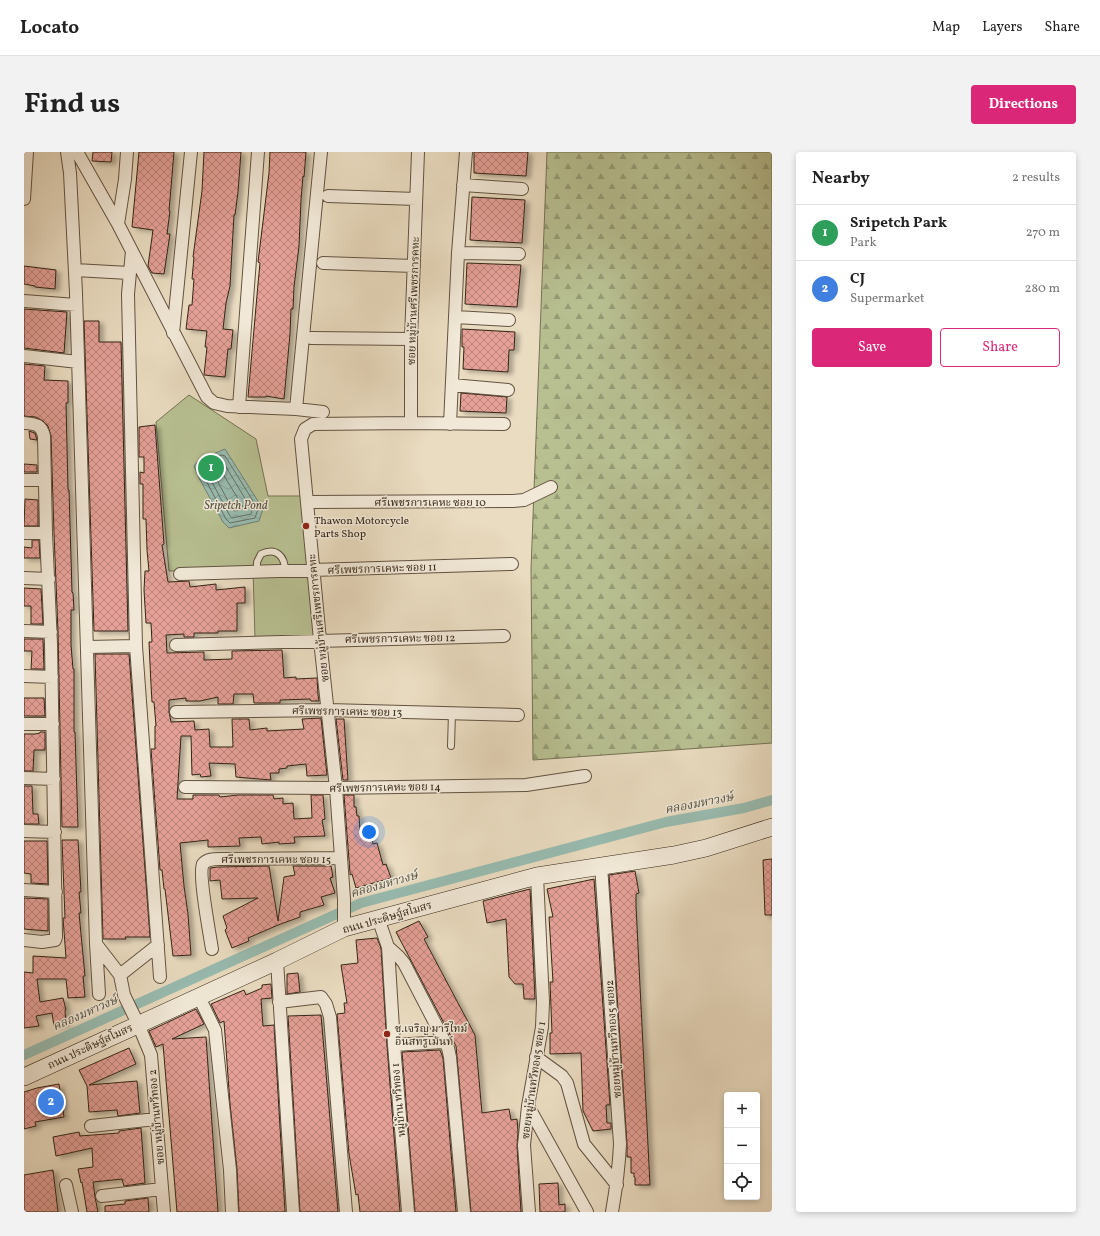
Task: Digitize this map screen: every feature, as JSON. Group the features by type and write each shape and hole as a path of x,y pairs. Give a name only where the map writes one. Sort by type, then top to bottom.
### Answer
{"street":[{"path":"24,199 27,152"},
{"path":"67,152 70,173 75,270 96,944 99,994"},
{"path":"77,152 118,224 207,397 219,405 323,412"},
{"path":"118,224 125,179 127,152"},
{"path":"173,333 191,152"},
{"path":"238,407 258,152"},
{"path":"296,409 321,152"},
{"name":"ซอย หมู่บ้านศรีเพชรการคหะ","path":"344,928 344,905 336,788 301,439 305,429 313,424 411,423 411,340 418,152"},
{"path":"450,424 458,253 466,152"},
{"path":"463,185 522,189"},
{"path":"328,196 416,199"},
{"path":"132,251 128,294 136,646 160,977"},
{"path":"458,253 519,254"},
{"path":"323,263 414,266"},
{"path":"75,270 129,273"},
{"path":"24,301 76,305"},
{"path":"455,317 509,320"},
{"path":"311,338 411,340"},
{"path":"24,356 78,362"},
{"path":"452,386 508,390"},
{"path":"24,423 38,426 42,429 44,436 46,533 51,632 56,892 55,940 42,942 24,940"},
{"path":"411,423 504,424"},
{"path":"24,480 45,480"},
{"name":"ศรีเพชรการเคหะ ซอย 10","path":"307,502 513,501 524,500 551,487"},
{"path":"24,533 46,533"},
{"name":"ศรีเพชรการเคหะ ซอย 11","path":"180,574 512,564"},
{"path":"24,578 49,578"},
{"path":"24,631 51,632"},
{"name":"ศรีเพชรการเคหะ ซอย 12","path":"176,645 504,636"},
{"path":"87,647 136,646"},
{"path":"24,676 52,677"},
{"name":"ศรีเพชรการเคหะ ซอย 13","path":"176,712 328,710 518,715"},
{"path":"24,724 53,724"},
{"name":"ศรีเพชรการเคหะ ซอย 14","path":"185,787 336,788 526,785 585,776"},
{"path":"24,778 54,779"},
{"name":"ถนน ประดิษฐ์สโมสร","path":"24,1077 136,1021 199,997 344,928 537,876 674,855 706,848 772,827"},
{"path":"24,831 55,832"},
{"name":"ศรีเพชรการเคหะ ซอย 15","path":"212,948 202,882 203,864 209,860 220,858 340,858"},
{"name":"ซอยหมู่บ้านทวีทอง5 ซอย2","path":"601,865 620,1144 617,1185 612,1212"},
{"name":"ซอยหมู่บ้านทวีทอง5 ซอย 1","path":"529,1212 524,1145 528,1106 542,1027 543,1002 537,876"},
{"path":"24,890 56,892"},
{"name":"หมู่บ้าน ทวีทอง 1","path":"378,918 388,947 394,1045 408,1212"},
{"path":"96,944 120,974 158,945"},
{"path":"388,947 404,963 444,1042 450,1057 464,1212"},
{"path":"277,961 293,1212"},
{"name":"ซอย หมู่บ้านทวีทอง 2","path":"120,974 124,995 151,1055 164,1212"},
{"path":"199,997 215,1030 230,1170 232,1212"},
{"path":"279,1002 321,997 326,1004 330,1017 346,1212"},
{"path":"394,1045 444,1042"},
{"path":"536,1057 562,1076 567,1083 584,1144 617,1185"},
{"path":"528,1106 587,1212"},
{"path":"91,1126 156,1120"},
{"path":"66,1185 72,1212"},
{"path":"102,1196 162,1190"}],"lane":[{"path":"256,572 258,558 261,554 270,551 282,557 285,562 285,571"},
{"path":"451,746 452,713"}],"green space":[{"path":"547,152 772,152 772,743 533,760 531,569"},
{"path":"189,395 256,439 268,496 305,496 320,639 255,639 253,569 169,571 156,422"}],"water":[{"name":"Sripetch Pond","path":"225,449 263,509 259,521 229,528 223,522 199,478 194,466 199,460"}],"building":[{"path":"93,152 112,152 111,162 92,161"},
{"path":"139,152 174,152 167,234 170,234 164,274 152,273 148,266 153,230 132,227"},
{"path":"204,152 241,152 238,192 234,215 230,286 226,303 223,329 233,330 231,349 228,349 225,377 204,375 207,331 186,329 189,305 192,305 194,279 192,279 193,257 202,191"},
{"path":"270,152 306,152 301,200 299,246 293,309 291,309 284,399 266,396 248,397 260,263 258,262 269,173"},
{"path":"474,152 528,152 526,176 474,173"},
{"path":"472,197 525,200 522,243 470,240"},
{"path":"467,263 521,265 517,307 465,304"},
{"path":"24,266 56,270 55,289 35,287 24,284"},
{"path":"24,309 67,312 64,353 24,348"},
{"path":"84,321 99,321 99,342 121,342 128,631 94,631"},
{"path":"462,329 515,332 514,350 509,350 508,372 463,369 464,347 462,347"},
{"path":"24,364 45,366 44,380 68,381 68,403 66,403 68,490 74,610 71,610 71,645 74,669 74,732 78,827 62,827 58,632 51,436 48,426 43,421 36,417 24,416"},
{"path":"461,393 507,397 506,413 460,411"},
{"path":"155,425 164,544 162,545 168,582 189,581 190,587 216,584 216,590 245,587 245,603 237,603 237,631 194,633 194,637 184,637 184,634 166,635 167,653 204,652 204,660 232,659 232,651 282,650 284,678 317,678 319,701 311,701 310,699 280,700 280,703 254,703 253,694 234,694 233,704 218,704 218,697 200,701 186,701 186,698 169,700 171,722 194,721 195,730 209,729 210,747 233,747 232,719 249,719 250,730 267,728 267,731 304,729 302,719 321,718 327,775 307,776 306,764 287,766 287,768 279,769 279,773 270,773 271,780 236,777 235,764 209,763 211,776 201,777 200,774 192,775 191,736 181,736 177,799 193,799 193,795 219,795 220,797 238,795 273,795 274,799 283,798 283,804 293,803 294,819 312,818 311,795 323,795 325,819 322,820 325,836 294,837 295,843 279,844 279,842 262,844 261,837 239,838 240,846 208,847 208,840 180,843 191,955 173,956 165,889 162,870 160,870 151,749 155,749 156,726 151,685 149,642 152,642 151,623 146,623 144,590 145,571 149,571 146,519 143,519 143,484 140,484 140,472 144,473 144,457 139,457 139,427"},
{"path":"29,431 35,433 37,440 30,439"},
{"path":"24,464 37,465 37,472 24,472"},
{"path":"25,499 38,500 38,526 24,526"},
{"path":"32,540 39,540 40,558 24,558 24,547 32,548"},
{"path":"24,588 41,589 43,624 31,624 31,606 24,606"},
{"path":"24,639 43,639 44,669 31,669 32,651 24,651"},
{"path":"95,654 129,654 150,937 103,939"},
{"path":"24,698 44,698 45,716 24,716"},
{"path":"336,719 344,719 348,780 343,780"},
{"path":"45,732 45,750 34,750 33,771 24,771 24,734 35,734"},
{"path":"24,786 32,786 33,814 38,814 39,824 24,824"},
{"path":"344,795 354,795 354,807 356,807 357,816 359,816 360,831 371,829 373,844 377,843 383,865 386,864 391,878 356,888 352,874 350,875"},
{"path":"62,840 78,840 81,892 79,892 81,913 79,913 85,976 83,976 85,997 68,998 66,979 37,979 40,1002 63,998 66,1010 66,1024 54,1026 52,1013 36,1016 39,1026 24,1028 24,972 33,973 33,956 66,958 63,918 65,918"},
{"path":"24,841 47,841 48,884 31,883 31,874 24,873"},
{"path":"772,859 772,915 765,915 763,860"},
{"path":"269,866 278,921 284,877 295,875 293,866 331,866 333,877 330,878 335,893 321,897 324,905 300,912 300,917 248,938 249,941 232,948 225,930 227,928 223,916 258,898 222,899 220,880 210,881 210,868"},
{"path":"635,871 639,893 636,894 636,906 650,1185 635,1185 634,1173 631,1173 631,1157 627,1157 609,875"},
{"path":"594,879 610,1105 606,1105 607,1123 611,1123 611,1129 593,1131 583,1111 581,1053 550,1054 550,1033 552,1033 550,982 553,982 549,917 553,917 547,889"},
{"path":"530,889 535,999 524,999 523,984 515,984 509,977 506,919 487,923 483,901"},
{"path":"24,898 48,899 48,931 24,929"},
{"path":"419,921 428,937 424,939 475,1035 482,1113 509,1109 511,1120 517,1119 521,1212 471,1212 456,1046 396,932"},
{"path":"377,938 381,948 400,1212 360,1212 358,1194 356,1195 349,1154 337,1014 345,1013 344,1003 347,1003 341,965 358,963 356,940"},
{"path":"298,973 300,992 287,994 287,974"},
{"path":"271,984 272,998 261,999 263,1026 274,1025 285,1212 239,1212 237,1169 230,1104 224,1021 220,1023 211,1004 244,990 246,995 262,988 262,985"},
{"path":"196,1009 204,1024 172,1039 206,1037 218,1212 177,1212 163,1044 156,1047 149,1031"},
{"path":"321,1015 338,1212 300,1212 288,1016"},
{"path":"129,1048 136,1064 89,1085 137,1081 140,1113 118,1116 117,1110 89,1112 87,1086 79,1070"},
{"path":"440,1050 443,1058 456,1212 415,1212 402,1052"},
{"path":"59,1084 64,1117 35,1122 36,1126 24,1129 24,1092"},
{"path":"141,1128 145,1183 124,1186 122,1179 93,1182 98,1212 87,1212 82,1182 81,1183 78,1169 93,1167 92,1148 56,1156 53,1137 79,1132 80,1136 119,1133 119,1131"},
{"path":"53,1170 58,1212 24,1212 24,1175"},
{"path":"558,1183 559,1205 565,1204 565,1212 540,1212 539,1184"},
{"path":"148,1198 149,1212 105,1212 105,1206 125,1204 125,1201"}],"waterway":[{"name":"คลองมหาวงษ์","path":"24,1055 361,903 666,822 744,808 772,800"}],"place":[{"name":"Sripetch Park","path":"211,468"},
{"name":"Thawon Motorcycle Parts Shop","path":"306,526"},
{"name":"ช.เจริญ มารีไทม์ อินสทรูเม้นท์","path":"387,1034"},
{"name":"CJ","path":"51,1102"}]}
